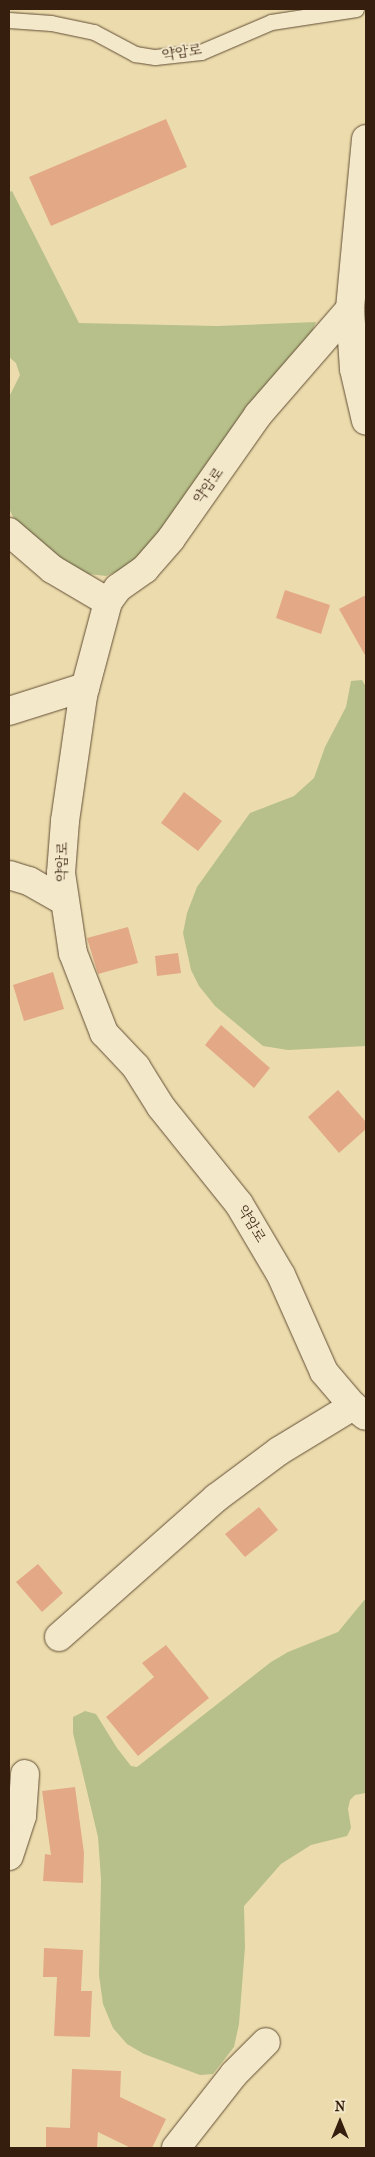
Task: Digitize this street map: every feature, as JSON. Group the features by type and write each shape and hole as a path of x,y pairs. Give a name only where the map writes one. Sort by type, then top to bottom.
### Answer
{"street":[{"path":"366,139 350,309 354,368 366,421"},
{"name":"약암로","path":"350,309 258,415 171,539 145,569 118,588 108,602 85,687 65,820 61,873 73,953 104,1033 136,1067 161,1107 239,1204 281,1275 324,1372 359,1411"},
{"path":"9,532 52,569 108,602"},
{"path":"9,711 85,687"},
{"path":"9,875 29,881 64,901"},
{"path":"59,1637 216,1498 279,1451 359,1411"},
{"path":"9,1856 22,1816 25,1774"},
{"path":"176,2148 234,2074 266,2042"}],"lane":[{"name":"약암로","path":"9,20 51,23 94,32 135,54 155,57 201,52 270,22 356,9"}],"green space":[{"path":"12,191 79,323 217,326 316,322 309,339 170,528 132,565 106,576 80,573 19,528 9,509 9,397 20,375 16,363 9,357 9,192"},
{"path":"362,680 366,687 366,1046 288,1050 263,1046 215,1006 199,986 191,970 183,933 187,913 197,887 250,813 294,796 314,778 325,747 346,707 351,681"},
{"path":"366,1598 366,1793 355,1795 350,1800 348,1809 351,1828 347,1836 311,1845 281,1864 244,1906 245,1947 239,2024 234,2047 213,2074 200,2075 144,2054 127,2044 113,2028 103,2004 99,1975 101,1879 98,1837 73,1733 73,1717 85,1711 96,1714 117,1748 131,1766 137,1767 271,1662 288,1652 338,1632"}],"building":[{"path":"166,119 187,167 51,226 29,177"},
{"path":"285,590 330,605 321,634 276,618"},
{"path":"366,595 366,657 339,609"},
{"path":"184,792 222,821 198,851 161,823"},
{"path":"128,927 138,963 98,974 87,938"},
{"path":"178,953 181,973 157,976 155,956"},
{"path":"53,972 64,1009 24,1021 13,985"},
{"path":"221,1025 270,1068 254,1088 205,1045"},
{"path":"338,1090 366,1122 366,1129 339,1153 308,1117"},
{"path":"259,1507 278,1530 245,1557 225,1534"},
{"path":"38,1564 63,1593 42,1612 16,1582"},
{"path":"166,1645 209,1698 138,1756 106,1717 154,1677 142,1663"},
{"path":"75,1787 84,1853 83,1883 43,1881 45,1854 51,1855 42,1791"},
{"path":"44,1948 83,1950 81,1991 92,1991 90,2037 54,2036 57,1977 43,1977"},
{"path":"72,2069 121,2071 120,2097 166,2119 152,2148 131,2148 98,2132 97,2148 46,2148 46,2127 70,2128"}]}
